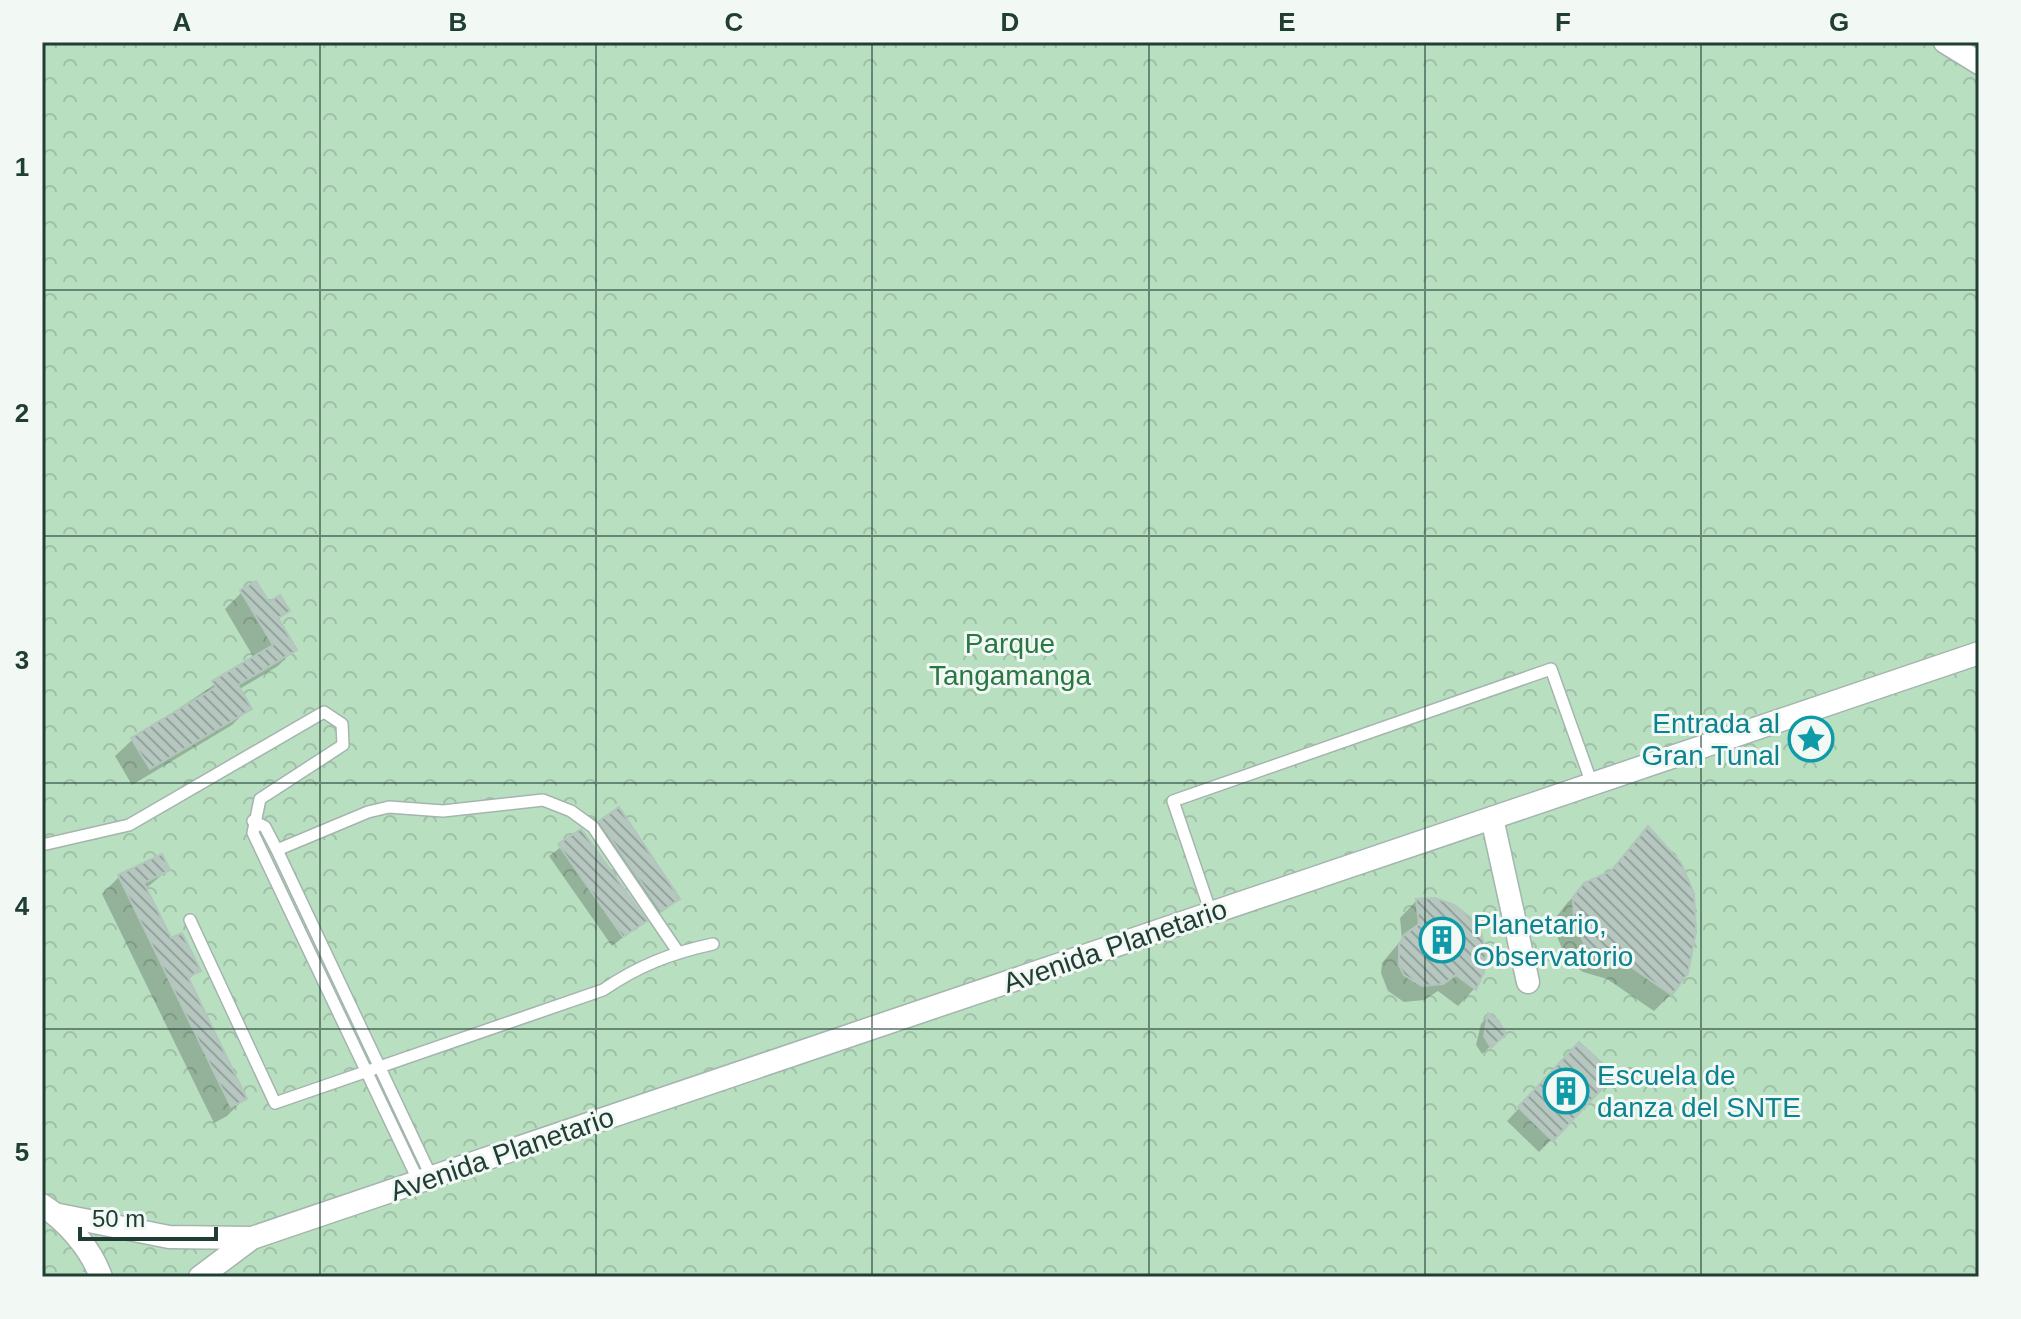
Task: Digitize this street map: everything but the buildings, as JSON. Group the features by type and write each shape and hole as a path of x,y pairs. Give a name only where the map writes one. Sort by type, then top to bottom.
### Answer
{"street":[{"path":"1945,42 1979,63"},
{"name":"Avenida Planetario","path":"200,1277 252,1238 1979,653"},
{"path":"1492,818 1528,982"},
{"path":"50,1210 96,1261 101,1277"},
{"name":"Avenida Planetario","path":"50,1210 169,1237 252,1238"}],"lane":[{"path":"1211,913 1173,801 1551,669 1592,784"},
{"path":"42,845 129,825 324,712 342,724 343,745 260,799 253,821 253,833 367,1071 425,1180"},
{"path":"277,850 368,812 389,807 443,811 543,800 571,811 593,827 678,952"},
{"path":"253,821 265,827 277,850 379,1067 425,1180"},
{"path":"190,920 275,1103 603,990 637,968 678,952 713,944"}],"green space":[{"name":"Parque Tangamanga","path":"42,42 1979,42 1979,1277 42,1277"}],"place":[{"name":"Entrada al Gran Tunal","path":"1811,739"},
{"name":"Planetario, Observatorio","path":"1442,940"},
{"name":"Escuela de danza del SNTE","path":"1566,1091"}]}
